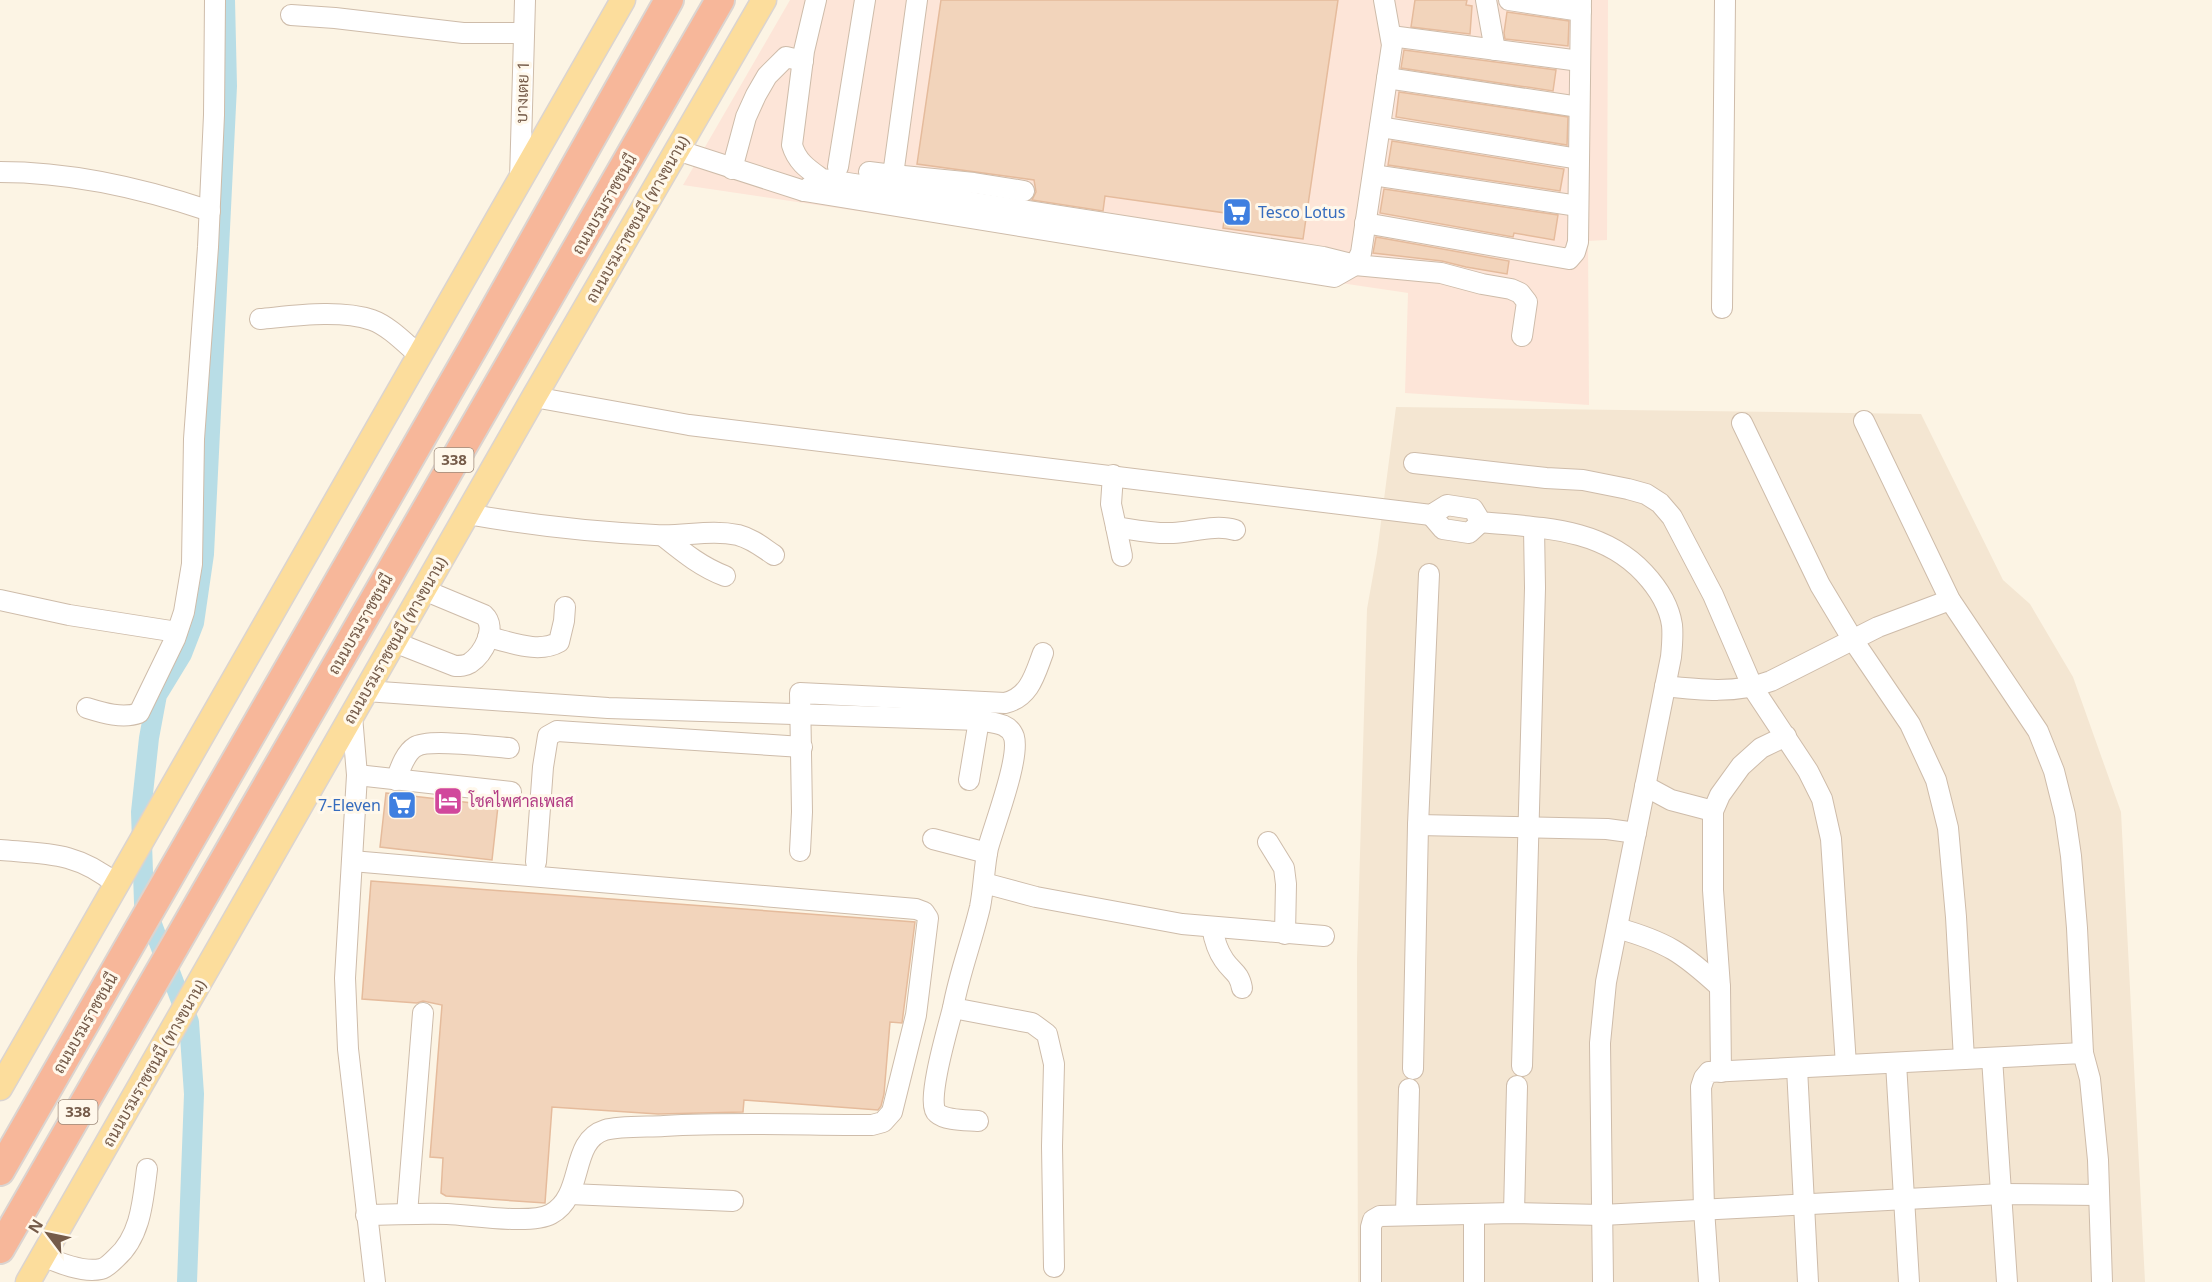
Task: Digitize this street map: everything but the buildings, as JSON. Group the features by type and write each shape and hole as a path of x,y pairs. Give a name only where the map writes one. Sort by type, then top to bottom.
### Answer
{"highway":[{"name":"ถนนบรมราชชนนี","path":"0,1171 477,341 669,0"},
{"name":"ถนนบรมราชชนนี","path":"0,1248 720,0"}],"main road":[{"path":"0,1088 624,0"},
{"name":"ถนนบรมราชชนนี (ทางขนาน)","path":"28,1282 534,397 764,0"}],"street":[{"path":"87,708 109,715 139,713 168,657 184,612 192,564 194,439 210,211 215,0"},
{"name":"บางเตย 1","path":"520,184 525,0"},
{"path":"816,0 802,61 792,145 796,156 804,166 830,173 1323,257 1355,265 1442,273 1511,289 1520,293 1527,302 1521,336"},
{"path":"830,173 865,0"},
{"path":"893,176 917,0"},
{"path":"677,150 804,191 1335,277 1355,265 1361,253 1392,45 1384,0"},
{"path":"1486,0 1495,50"},
{"path":"1365,224 1569,259 1575,252 1578,242 1581,5 1509,0"},
{"path":"1722,308 1725,0"},
{"path":"291,15 464,33 524,33"},
{"path":"1391,36 1580,61"},
{"path":"732,169 746,117 767,76 786,57 802,61"},
{"path":"1387,78 1580,107"},
{"path":"1380,127 1579,159"},
{"path":"0,172 34,172 122,185 210,211"},
{"path":"804,191 830,173 974,183 1024,191"},
{"path":"1372,175 1578,206"},
{"path":"260,319 346,316 372,320 420,356"},
{"path":"534,397 689,425 1431,515 1443,529 1469,533 1481,522 1565,531 1615,548 1634,562 1667,604 1672,627 1671,657 1606,982 1600,1043 1603,1282"},
{"path":"1864,421 1950,600 2038,731 2054,771 2065,815 2071,856 2083,1053 2090,1079 2098,1160 2102,1282"},
{"path":"1742,423 1820,585 1853,640 1910,724 1938,790 1948,828 1956,917 1964,1059"},
{"path":"1414,463 1583,480 1646,494 1660,503 1672,517 1713,595 1754,688 1808,771 1822,798 1831,839 1846,1065"},
{"path":"1113,475 1111,504 1122,556"},
{"path":"467,514 530,525 663,536 711,532 737,535 753,540 774,555"},
{"path":"1116,526 1151,533 1171,534 1215,528 1235,530"},
{"path":"1522,1066 1530,827 1535,588 1534,528"},
{"path":"663,536 691,559 725,576"},
{"path":"1413,1069 1418,825 1429,574"},
{"path":"394,642 455,666 472,662 482,650 491,626 489,620 484,615 424,590"},
{"path":"0,600 69,615 177,632"},
{"path":"1665,686 1726,690 1754,688 1878,627 1950,600"},
{"path":"488,637 531,647 549,648 559,642 565,607"},
{"path":"800,851 802,715 800,693 1005,703 1016,700 1032,683 1043,653"},
{"path":"366,691 608,708 979,720 1007,727 1013,734 1015,744 987,854 980,907 938,1068 932,1107 936,1113 944,1117 978,1121"},
{"path":"606,735 608,708"},
{"path":"352,716 357,775 345,978 348,1049 375,1282"},
{"path":"969,780 979,720"},
{"path":"536,862 543,767 548,736 557,731 802,747"},
{"path":"1721,1072 1720,987 1713,891 1713,811 1720,795 1741,766 1761,748 1786,736"},
{"path":"396,780 406,757 414,747 427,742 509,748"},
{"path":"357,775 511,792"},
{"path":"1645,786 1671,800 1713,811"},
{"path":"1418,825 1607,829 1636,833"},
{"path":"933,839 987,854"},
{"path":"1268,842 1284,868 1285,934"},
{"path":"0,850 62,855 83,862 118,881"},
{"path":"352,861 916,909 927,915 916,1016 892,1112 884,1122 873,1125 701,1124 605,1130 590,1139 581,1155 570,1194 563,1204 551,1214 536,1219 447,1214 366,1215"},
{"path":"984,883 1036,897 1182,924 1324,936"},
{"path":"1212,927 1215,942 1222,957 1238,974 1242,988"},
{"path":"1617,928 1647,936 1671,947 1687,957 1720,987"},
{"path":"953,1008 1032,1023 1047,1034 1054,1064 1052,1146 1054,1267"},
{"path":"407,1214 423,1013"},
{"path":"1709,1282 1704,1209 1701,1087 1709,1072 2083,1053"},
{"path":"1992,1058 2007,1282"},
{"path":"1896,1063 1909,1282"},
{"path":"1797,1068 1808,1282"},
{"path":"1514,1213 1517,1086"},
{"path":"1406,1215 1409,1089"},
{"path":"43,1256 61,1264 88,1269 102,1269 111,1263 128,1245 134,1232 140,1215 147,1169"},
{"path":"570,1194 733,1201"},
{"path":"1371,1282 1371,1227 1373,1220 1380,1216 1514,1213 1602,1215 2002,1194 2098,1195"},
{"path":"1474,1214 1474,1282"}],"shaded area":[{"name":"Tesco Lotus","path":"790,0 1608,0 1607,240 1588,241 1589,405 1405,393 1408,293 683,185"},
{"path":"1396,407 1921,414 2003,580 2030,604 2073,677 2121,812 2145,1282 1358,1282 1357,959 1367,609 1377,553"}],"waterway":[{"path":"187,1282 194,1094 189,1022 144,903 141,812 149,738 157,695 182,654 194,623 204,554 227,86 225,0"}],"place":[{"name":"Tesco Lotus","path":"1237,212"},
{"name":"โชคไพศาลเพลส","path":"448,801"},
{"name":"7-Eleven","path":"402,805"}]}
